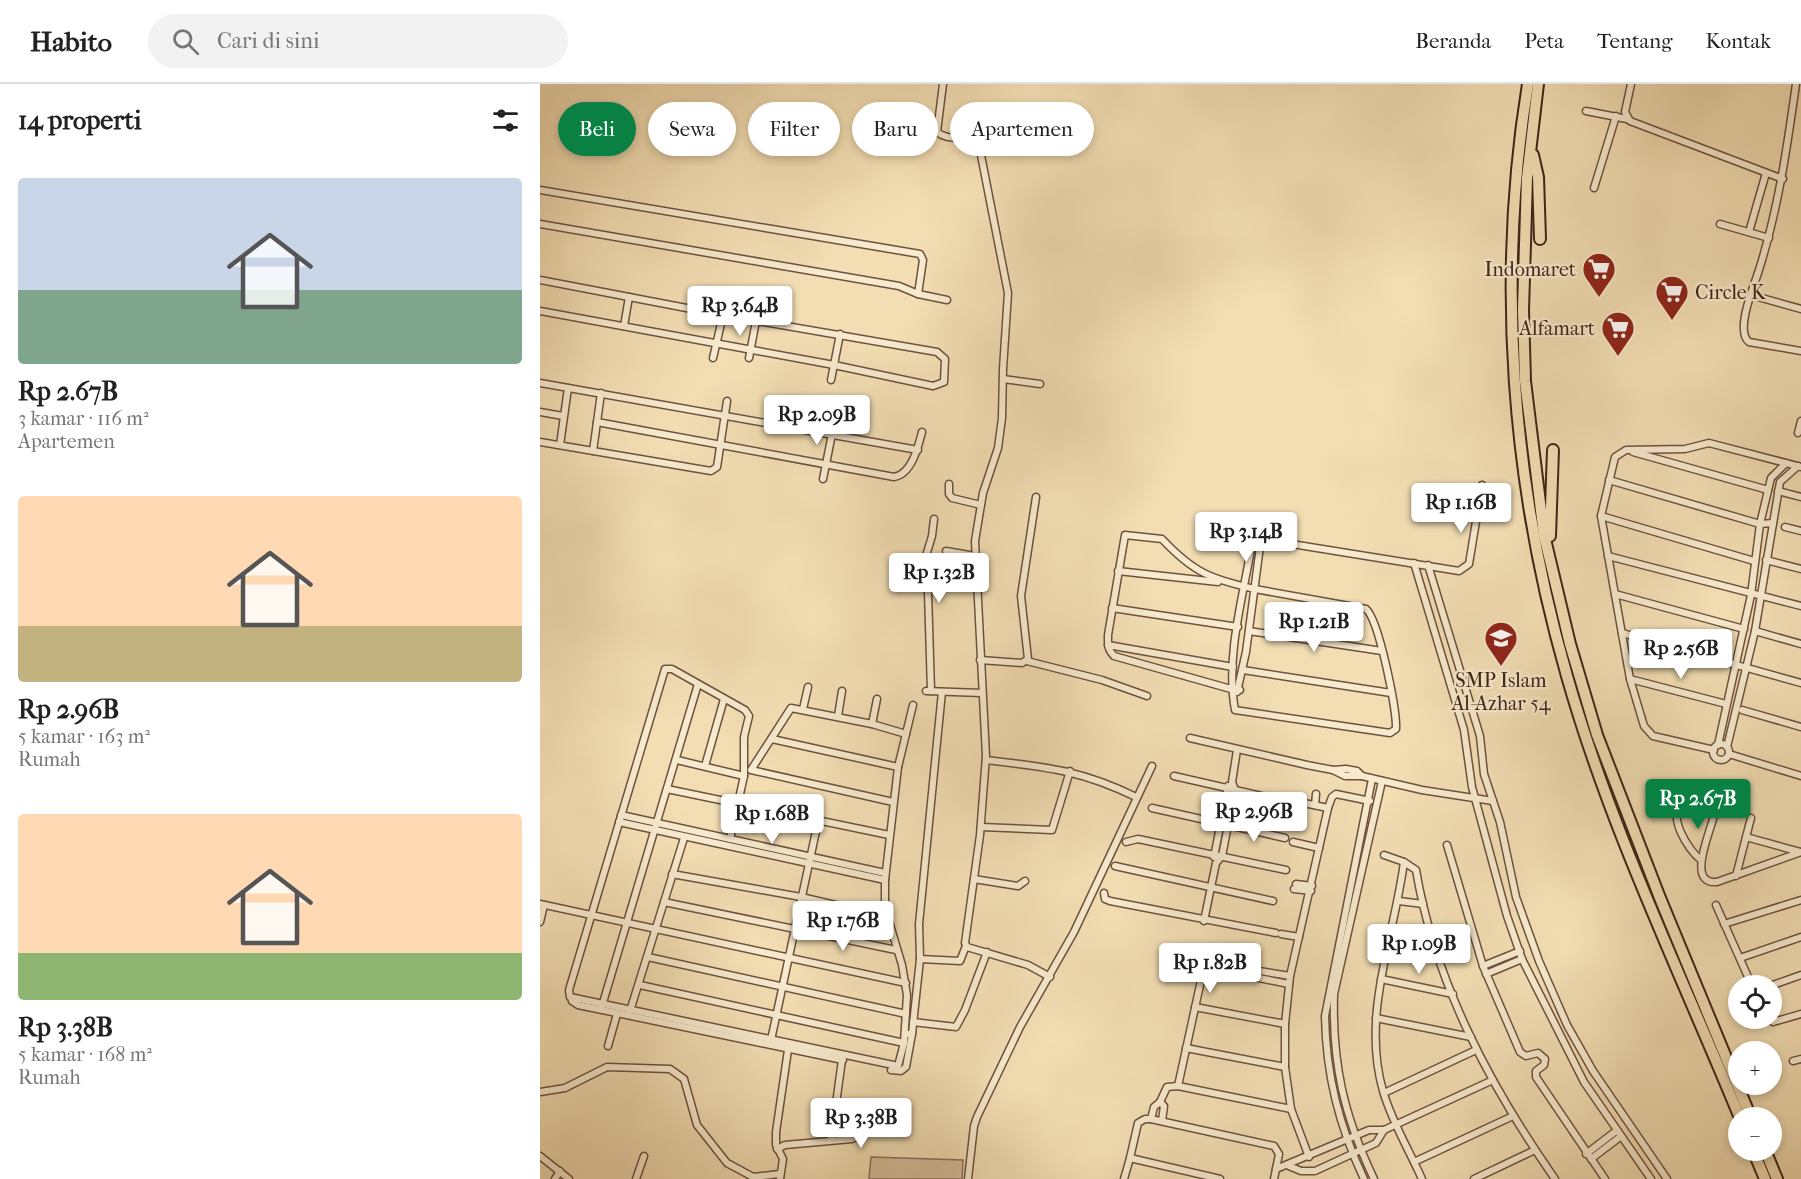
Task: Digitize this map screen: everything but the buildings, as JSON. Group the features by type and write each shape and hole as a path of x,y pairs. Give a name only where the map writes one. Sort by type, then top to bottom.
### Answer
{"highway":[{"path":"1528,84 1518,153 1513,235 1512,310 1520,439 1543,581 1567,679 1600,775 1736,1107"},
{"path":"1538,84 1527,178 1524,237 1524,345 1532,444 1547,546 1575,663 1615,781 1660,898 1746,1107"},
{"path":"1532,149 1538,177 1540,239"},
{"path":"1547,546 1550,536 1553,450"},
{"path":"1758,1161 1765,1179"},
{"path":"1770,1161 1777,1179"}],"street":[{"path":"943,84 937,132 950,137"},
{"path":"1627,119 1625,112 1631,84"},
{"path":"1796,84 1783,179 1769,238 1743,327 1747,341 1801,351"},
{"path":"1586,111 1627,119 1783,179"},
{"path":"1594,188 1616,116"},
{"path":"920,959 960,961 966,946 981,827 986,760 975,556 981,505 1001,428 1007,283 983,156"},
{"path":"1749,232 1766,173"},
{"path":"540,190 920,254 923,260 918,294"},
{"path":"540,224 899,286 918,294 948,300"},
{"path":"1720,224 1769,238"},
{"path":"540,280 940,353 945,359 944,382 933,386 834,365 540,311"},
{"path":"1751,295 1801,309"},
{"path":"624,326 629,297"},
{"path":"713,358 723,315"},
{"path":"749,358 756,321"},
{"path":"831,380 840,334"},
{"path":"1003,379 1040,384"},
{"path":"540,383 918,450"},
{"path":"560,446 568,388"},
{"path":"593,451 601,393"},
{"path":"540,442 711,471 717,466 727,401"},
{"path":"540,412 563,416"},
{"path":"823,479 835,419"},
{"path":"1798,433 1801,421"},
{"path":"597,422 897,477 902,474 918,450 922,432"},
{"path":"1800,466 1709,443 1685,449 1626,450 1616,457 1601,516 1630,679 1644,726 1650,733 1728,751 1801,776"},
{"path":"1626,450 1768,490"},
{"path":"1786,463 1772,476 1760,524 1751,595 1716,748 1718,759 1723,759 1728,751 1745,667 1755,631 1780,482 1800,466"},
{"path":"1609,480 1760,524 1773,523"},
{"path":"949,484 949,494 952,498 981,505"},
{"path":"1213,526 1253,538 1459,571 1468,566 1482,485"},
{"path":"1778,491 1801,497"},
{"path":"1027,661 1026,628 1021,596 1036,496"},
{"path":"1601,516 1754,561"},
{"path":"934,519 932,536 922,569 928,592 929,691 982,693"},
{"path":"1785,527 1801,531"},
{"path":"1235,691 1114,656 1108,645 1124,536 1161,539 1185,564 1230,583 1245,587 1255,589 1366,609 1372,618 1382,651 1391,693 1395,731 1390,733 1236,711 1234,708 1235,691 1233,667 1238,627 1245,587 1253,538"},
{"path":"1235,691 1243,670 1262,539"},
{"path":"946,551 975,556"},
{"path":"1608,556 1751,595 1762,595 1801,606"},
{"path":"1766,560 1801,569"},
{"path":"1414,562 1468,742 1470,778 1496,877 1522,959 1558,1035 1584,1082 1649,1176"},
{"path":"1428,565 1482,744 1486,785 1500,822 1516,897 1556,999 1593,1071 1667,1179"},
{"path":"1118,571 1230,583"},
{"path":"1615,594 1744,629"},
{"path":"1112,608 1238,627"},
{"path":"1249,631 1382,651"},
{"path":"1755,631 1801,644"},
{"path":"1622,633 1801,683"},
{"path":"1108,645 1233,667"},
{"path":"1236,650 1246,652"},
{"path":"981,660 1027,661 1102,680 1147,696"},
{"path":"730,839 746,771 744,737 749,716 745,710 672,669 664,672 569,990 570,997 578,1005 617,1014 902,1071 906,1067 909,1034 906,1014 906,983 887,917 885,876 898,767 913,705"},
{"path":"1243,670 1391,693"},
{"path":"1630,679 1726,704"},
{"path":"602,1006 698,684"},
{"path":"803,709 808,687"},
{"path":"838,716 842,691"},
{"path":"570,997 602,1006 894,1067 901,1060 904,1043 913,1022 942,692"},
{"path":"705,766 724,699"},
{"path":"872,724 877,699"},
{"path":"1459,711 1471,707"},
{"path":"746,771 772,738 788,710 794,708 838,716 906,734"},
{"path":"1742,710 1801,727"},
{"path":"772,738 898,767"},
{"path":"1190,738 1333,770 1338,774 1356,778 1362,776 1477,800 1493,801"},
{"path":"1204,921 1216,863 1222,856 1235,790 1232,782 1237,750"},
{"path":"677,760 746,771 893,802"},
{"path":"986,760 1070,771 1105,782 1136,798"},
{"path":"969,1179 974,1126 1020,1027 1074,932 1152,766"},
{"path":"981,827 1052,830 1070,771"},
{"path":"1174,776 1284,801"},
{"path":"1372,779 1331,993 1335,1057 1341,1094 1355,1136 1374,1179"},
{"path":"1364,1179 1352,1154 1329,1078 1325,1016 1382,781"},
{"path":"1216,863 1212,854 1226,788 1232,782"},
{"path":"667,789 889,836"},
{"path":"1315,805 1316,794"},
{"path":"1309,1157 1291,1109 1285,1067 1285,1024 1290,976 1332,797 1336,794 1377,803"},
{"path":"1294,801 1328,808"},
{"path":"1700,859 1692,853 1677,822 1678,808 1684,802 1714,811 1700,859 1703,877 1706,880 1717,882 1801,852 1746,837"},
{"path":"1152,808 1219,823"},
{"path":"1736,876 1751,818"},
{"path":"620,819 658,823 885,876"},
{"path":"620,819 655,831 808,865 885,876"},
{"path":"771,1040 818,822"},
{"path":"1228,825 1285,838"},
{"path":"630,1011 684,838"},
{"path":"1126,842 1138,839 1286,870"},
{"path":"1293,842 1319,848"},
{"path":"751,852 753,844"},
{"path":"1447,845 1483,966 1522,1054 1526,1056 1538,1053 1545,1059 1544,1065 1536,1071 1536,1077 1605,1179"},
{"path":"1384,855 1404,862 1416,870 1436,949 1476,1050 1513,1116 1555,1179"},
{"path":"1404,862 1399,901 1381,979 1376,1018 1376,1051 1384,1093 1422,1179"},
{"path":"1115,866 1273,901"},
{"path":"672,874 801,897 887,917"},
{"path":"974,879 1018,886 1025,881"},
{"path":"1295,886 1311,889"},
{"path":"1104,893 1105,899 1110,901 1299,938"},
{"path":"1724,924 1801,900"},
{"path":"1399,901 1423,904"},
{"path":"664,902 896,950"},
{"path":"540,922 542,905 906,983"},
{"path":"1716,905 1747,975"},
{"path":"1740,958 1801,937"},
{"path":"1390,940 1436,949"},
{"path":"966,946 1028,965 1050,977"},
{"path":"1483,966 1520,951"},
{"path":"913,1022 956,1027 965,1010 987,952"},
{"path":"648,957 906,1014"},
{"path":"1486,974 1522,959"},
{"path":"1178,1086 1205,962 1290,976"},
{"path":"1203,967 1289,984"},
{"path":"1782,982 1801,975"},
{"path":"1381,979 1453,994"},
{"path":"640,985 904,1043"},
{"path":"1195,1007 1285,1024"},
{"path":"608,1047 617,1014"},
{"path":"1782,1019 1801,1014"},
{"path":"1376,1018 1471,1037"},
{"path":"1186,1048 1285,1067"},
{"path":"540,1092 565,1088 607,1067 676,1071 684,1079 697,1125 726,1163 753,1177 780,1177 783,1159 777,1149 776,1132 788,1050"},
{"path":"1384,1093 1476,1050"},
{"path":"1793,1061 1801,1059"},
{"path":"831,1140 842,1060"},
{"path":"1276,1169 1289,1166 1369,1130 1384,1130 1397,1126 1493,1080"},
{"path":"1151,1119 1154,1107 1160,1102 1167,1087 1178,1086 1291,1109"},
{"path":"1160,1102 1165,1108 1162,1121"},
{"path":"1414,1162 1513,1116"},
{"path":"1124,1179 1138,1124 1145,1119 1274,1146 1279,1154 1274,1179"},
{"path":"777,1149 785,1145 852,1139 880,1126"},
{"path":"1289,1166 1301,1171 1315,1171 1381,1139 1384,1130"},
{"path":"1588,1157 1618,1134"},
{"path":"1474,1179 1535,1150"},
{"path":"1638,1161 1648,1154"},
{"path":"540,1156 569,1179"},
{"path":"636,1179 644,1156"},
{"path":"1130,1158 1219,1179"},
{"path":"1649,1176 1649,1170 1657,1166"},
{"path":"555,1179 560,1171"}],"shaded area":[{"path":"871,1157 963,1160 962,1179 869,1179"}],"place":[{"name":"Indomaret","path":"1599,298"},
{"name":"Circle K","path":"1672,321"},
{"name":"Alfamart","path":"1618,357"},
{"name":"SMP Islam Al-Azhar 54","path":"1501,667"}]}
